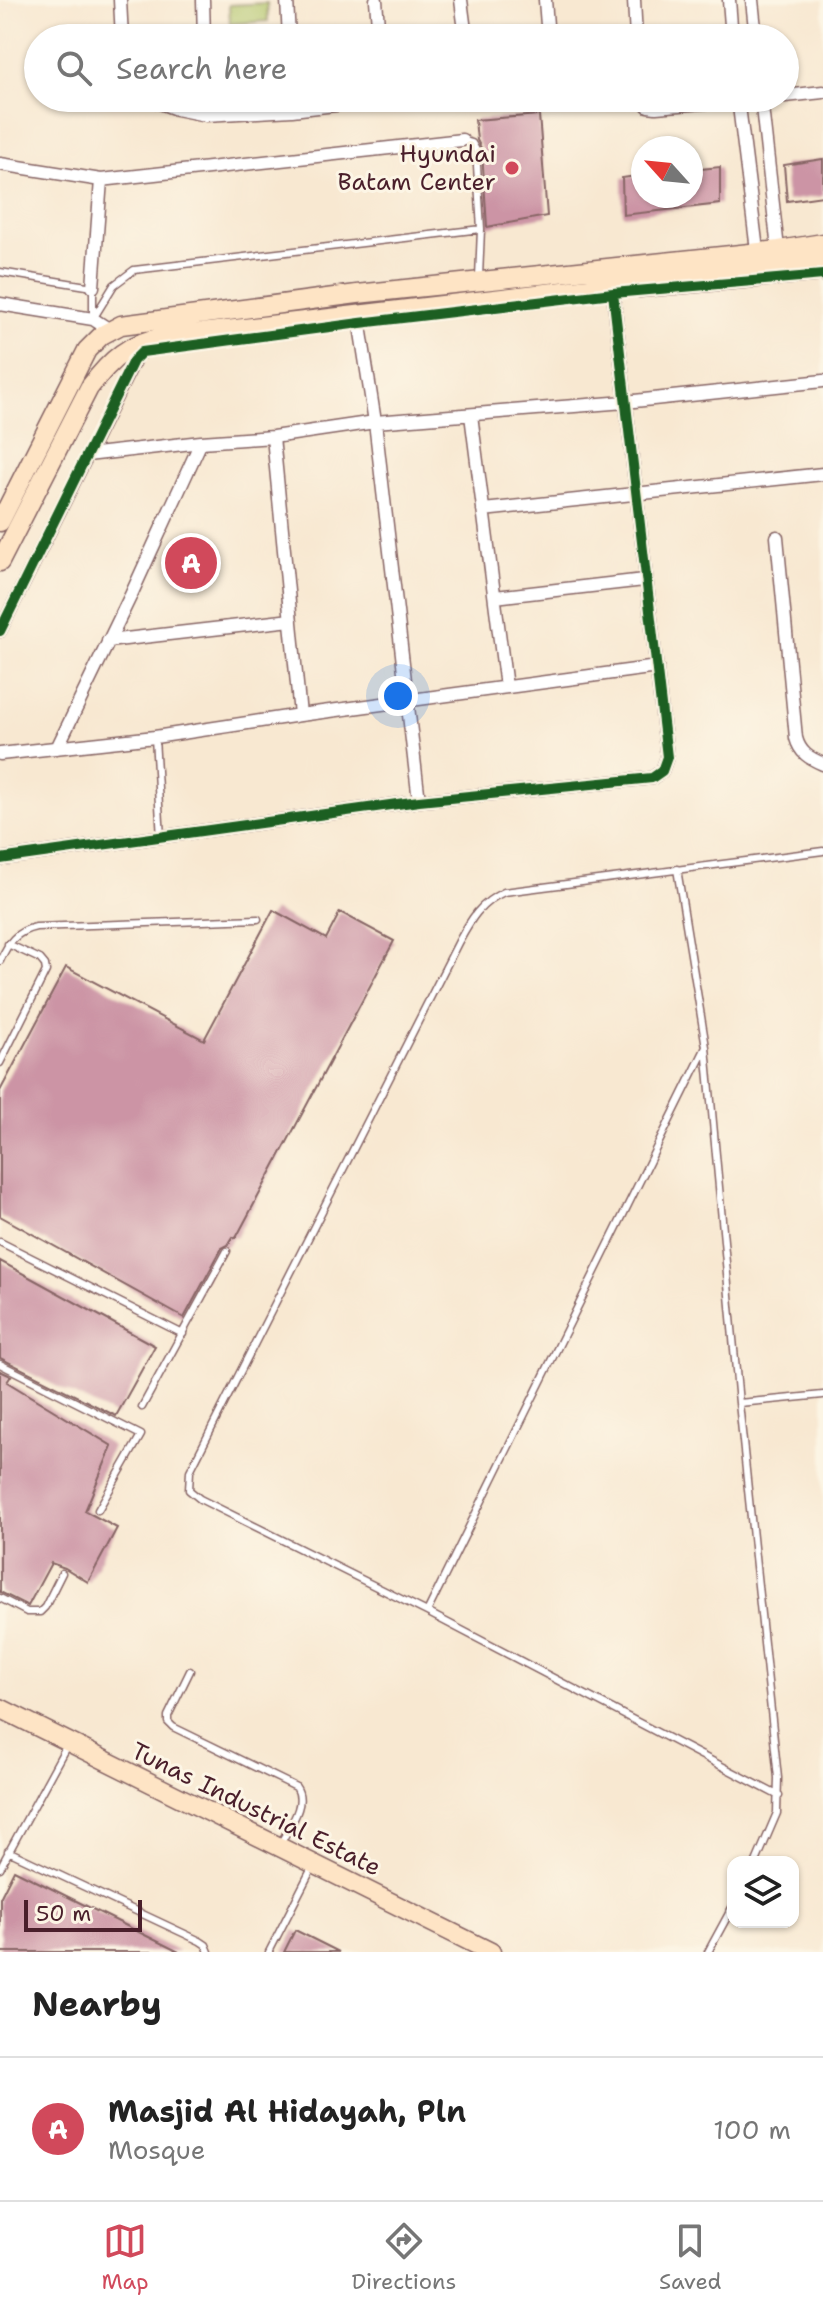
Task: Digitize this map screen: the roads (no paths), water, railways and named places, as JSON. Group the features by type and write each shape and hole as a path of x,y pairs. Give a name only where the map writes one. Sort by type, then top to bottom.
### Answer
{"main road":[{"path":"779,257 823,243"},
{"path":"0,522 87,350 95,340 121,325 479,281 779,257 823,261"},
{"path":"0,562 89,388 108,365 139,342 359,318 758,259"},
{"name":"Tunas Industrial Estate","path":"0,1708 491,1952"}],"street":[{"path":"120,0 121,24"},
{"path":"203,0 204,24"},
{"path":"287,0 288,24"},
{"path":"376,0 378,24"},
{"path":"461,0 464,24"},
{"path":"545,0 547,24"},
{"path":"634,0 635,24"},
{"path":"729,0 731,24"},
{"path":"752,0 755,24"},
{"path":"799,95 823,92"},
{"path":"191,112 206,115 229,112"},
{"path":"740,112 758,259"},
{"path":"763,112 779,257"},
{"path":"0,164 101,180 462,140"},
{"path":"93,287 101,180"},
{"path":"0,631 133,361 142,352 359,318 823,275"},
{"path":"0,859 419,801 658,775 667,757 613,293"},
{"path":"0,304 93,319 110,330"},
{"path":"359,318 375,422 419,801"},
{"path":"87,455 273,437 375,422 625,402 823,381"},
{"path":"471,415 506,687"},
{"path":"273,437 300,715"},
{"path":"57,748 201,442"},
{"path":"483,510 823,474"},
{"path":"777,537 796,738 803,754 823,764"},
{"path":"495,597 644,580"},
{"path":"108,641 291,620"},
{"path":"0,754 155,737 657,667"}],"lane":[{"path":"462,140 472,143 476,150 481,229 479,281"},
{"path":"93,319 114,285 134,270 481,229"},
{"path":"0,272 93,287 93,319"},
{"path":"155,737 161,838"},
{"path":"779,1796 427,1612 200,1499 189,1490 190,1471 479,907 504,892 823,851"},
{"path":"677,869 706,1047 779,1796 772,1828 759,1856"},
{"path":"0,961 8,944 21,932 36,927 258,919"},
{"path":"0,1063 46,974 40,959 8,944"},
{"path":"427,1612 706,1047"},
{"path":"0,1242 183,1334"},
{"path":"142,1407 227,1251"},
{"path":"0,1364 141,1435 98,1510"},
{"path":"739,1403 823,1395"},
{"path":"0,1598 27,1612 40,1612 62,1573"},
{"path":"190,1671 168,1716 170,1725 292,1785 301,1793 301,1803 279,1848"},
{"path":"0,1868 68,1743"},
{"path":"8,1851 200,1941 209,1952"},
{"path":"269,1952 313,1865"},
{"path":"708,1952 727,1917"}],"place":[{"name":"Hyundai Batam Center","path":"512,168"},
{"name":"Masjid Al Hidayah, Pln","path":"191,563"}]}
